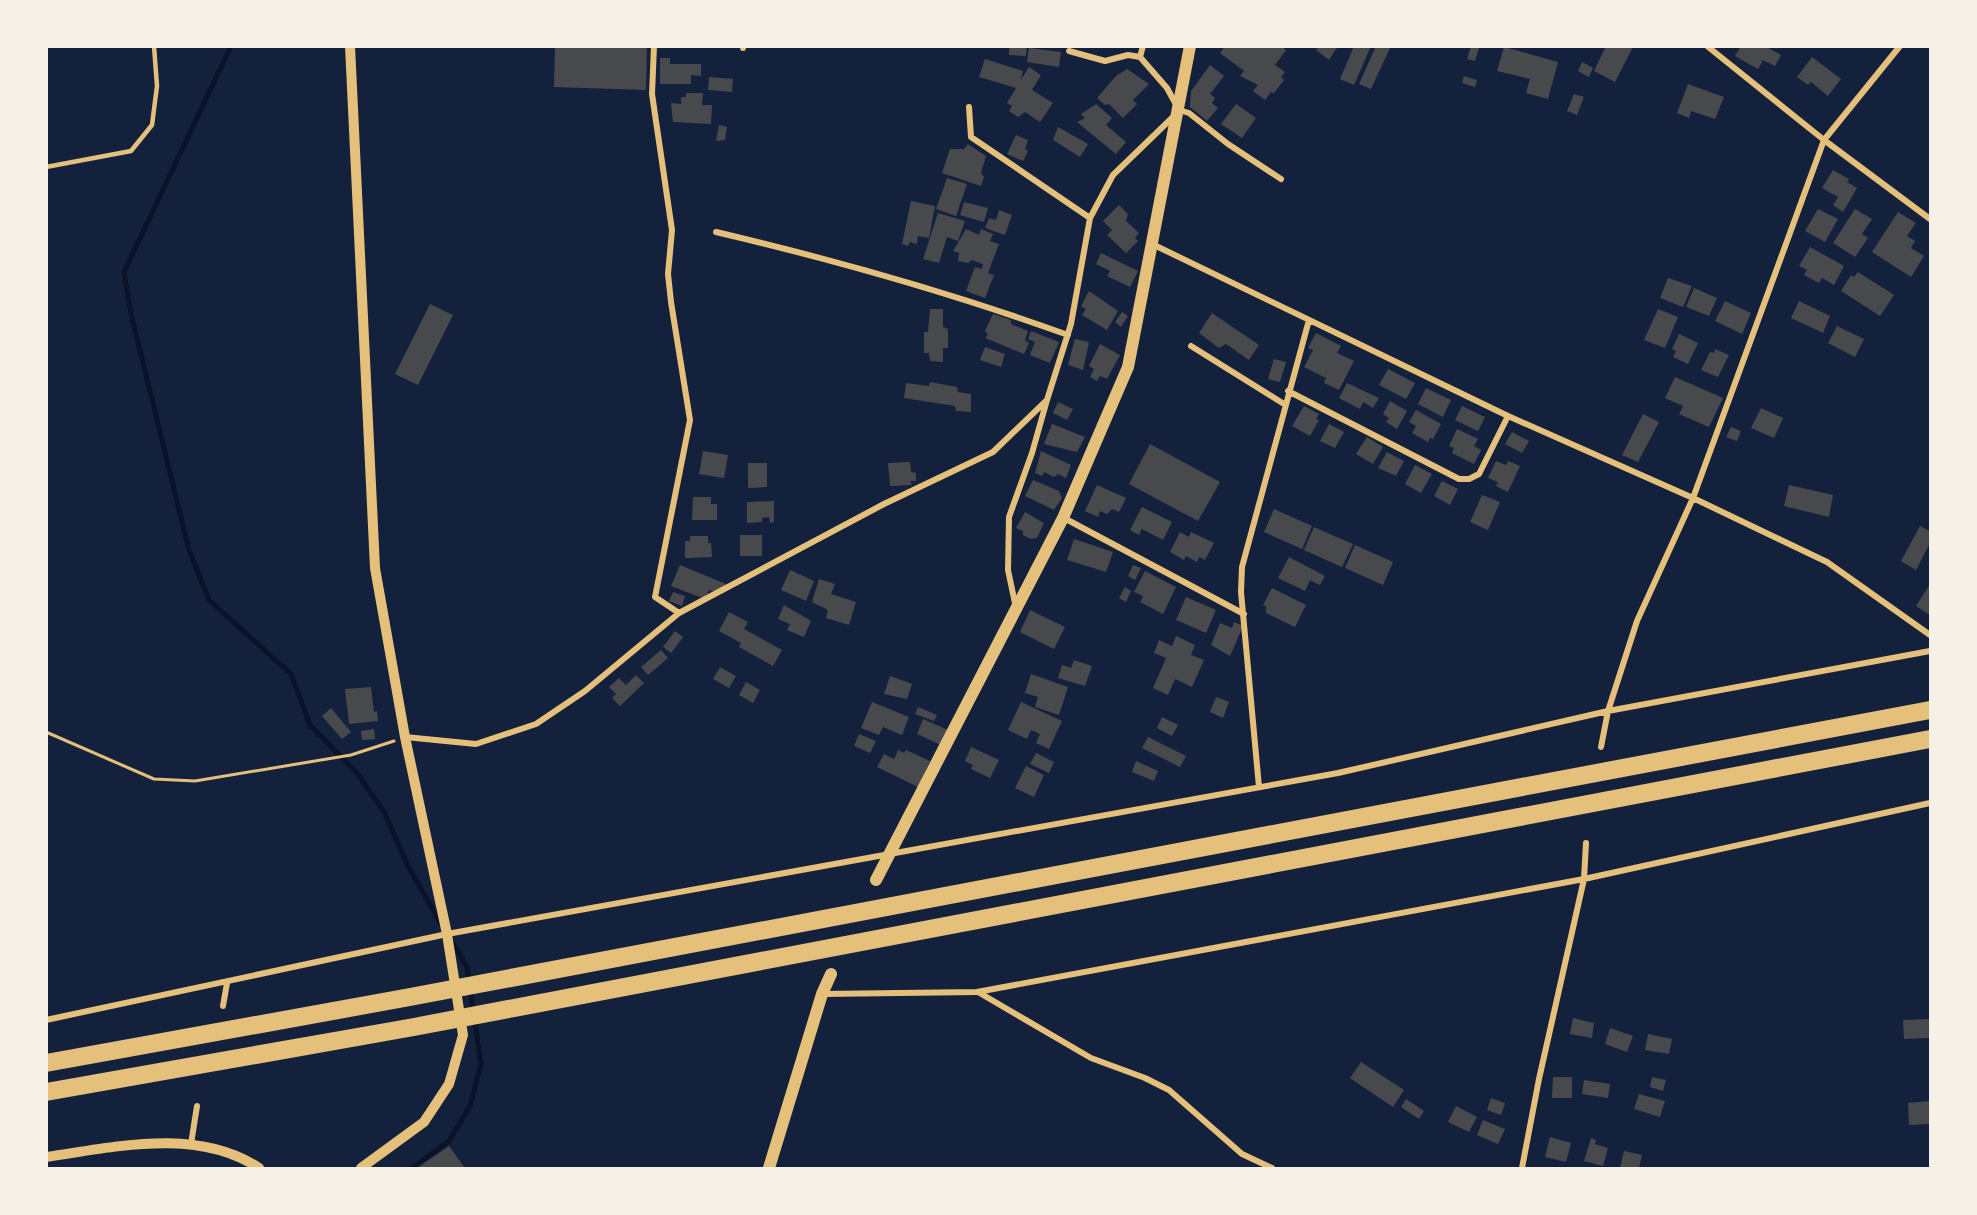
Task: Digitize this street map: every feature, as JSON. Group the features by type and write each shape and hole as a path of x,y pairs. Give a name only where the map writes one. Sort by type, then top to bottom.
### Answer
{"highway":[{"path":"46,1063 410,997 1930,710"},
{"path":"46,1092 414,1027 1930,739"}],"main road":[{"path":"876,880 1063,518 1128,367 1191,46"},
{"path":"769,1168 822,994 831,974"}],"street":[{"path":"350,46 375,568 405,737 447,934 463,1035 449,1084 424,1122 361,1168"},
{"path":"654,46 652,94 672,230 668,274 690,420 655,597 679,613"},
{"path":"1140,57 1143,46"},
{"path":"1707,46 1824,140 1930,219"},
{"path":"1601,747 1608,711 1637,621 1693,498 1824,140 1900,46"},
{"path":"1069,51 1105,61 1128,55 1140,57 1167,88 1179,110 1189,113 1228,144 1281,178"},
{"path":"969,107 971,137 1090,218"},
{"path":"1016,609 1008,570 1009,517 1032,453 1068,335 1090,218 1113,175 1179,110"},
{"path":"716,232 859,267 1006,312 1068,335"},
{"path":"1151,243 1508,416 1693,498 1827,562 1930,634"},
{"path":"1260,788 1244,614 1242,567 1284,404 1309,320"},
{"path":"1191,346 1284,404"},
{"path":"1288,391 1459,479 1469,479 1479,474 1508,416"},
{"path":"405,737 476,744 536,724 585,691 679,613 884,504 993,452 1047,399"},
{"path":"1063,518 1244,614"},
{"path":"46,1020 447,934 1260,788 1338,773 1608,711 1930,651"},
{"path":"822,994 977,992 1584,879 1930,803"},
{"path":"1522,1168 1539,1079 1584,879 1586,843"},
{"path":"223,1006 227,983"},
{"path":"977,992 1091,1058 1145,1078 1169,1090 1242,1154 1272,1168"},
{"path":"191,1144 198,1106"},
{"path":"46,1157 122,1146 191,1144 249,1162 259,1168"}],"lane":[{"path":"46,167 131,151 152,125 157,86 154,46"}],"path":[{"path":"46,732 154,779 195,781 351,755 405,737"}],"building":[{"path":"555,46 647,46 646,90 554,87"},
{"path":"1009,46 1027,46 1026,56 1009,55"},
{"path":"1225,46 1281,46 1286,50 1275,65 1285,72 1281,77 1284,80 1265,100 1253,91 1258,85 1240,76 1244,71 1220,53"},
{"path":"1319,46 1338,46 1329,60 1316,50"},
{"path":"1354,46 1371,46 1354,85 1340,79"},
{"path":"1376,46 1391,46 1371,89 1359,84"},
{"path":"1471,46 1479,48 1475,61 1467,59"},
{"path":"1606,46 1633,47 1615,82 1594,71"},
{"path":"1741,46 1765,46 1781,55 1775,66 1763,60 1758,69 1735,56"},
{"path":"1504,47 1558,62 1548,99 1526,93 1530,79 1497,71"},
{"path":"1029,48 1061,52 1059,67 1027,62"},
{"path":"1812,57 1841,79 1828,96 1811,82 1808,85 1797,77"},
{"path":"660,58 670,58 670,64 701,64 701,76 691,75 691,84 660,84"},
{"path":"985,59 1023,71 1020,81 1029,67 1041,75 1032,90 1053,103 1040,122 1025,112 1018,117 1009,111 1012,106 1007,103 1016,88 979,77"},
{"path":"1582,62 1593,68 1589,77 1578,71"},
{"path":"1210,65 1224,76 1210,94 1215,98 1212,103 1218,108 1207,121 1190,107 1191,91"},
{"path":"1127,69 1149,84 1133,100 1137,104 1123,118 1109,104 1105,105 1097,98 1116,76"},
{"path":"1464,76 1477,80 1475,87 1462,83"},
{"path":"709,77 733,79 732,92 708,90"},
{"path":"1688,84 1724,97 1715,119 1691,111 1689,118 1677,113"},
{"path":"686,93 703,93 702,105 712,105 711,124 673,122 671,103 681,104 681,97 686,97"},
{"path":"1574,94 1584,97 1577,115 1567,111"},
{"path":"1096,104 1112,118 1106,125 1126,142 1116,154 1077,122 1085,118 1081,114"},
{"path":"1236,104 1256,118 1242,138 1221,124"},
{"path":"719,125 727,127 725,140 716,141"},
{"path":"1058,127 1088,144 1080,157 1053,140"},
{"path":"1016,135 1028,140 1025,149 1028,151 1023,161 1007,154"},
{"path":"968,144 986,156 981,173 984,177 981,186 942,173 950,149 964,149"},
{"path":"1833,170 1849,179 1847,182 1857,188 1843,212 1833,205 1838,197 1822,188"},
{"path":"947,178 967,184 956,216 936,209"},
{"path":"911,201 935,206 929,238 918,236 917,244 910,242 908,246 902,244"},
{"path":"964,202 988,208 984,222 960,215"},
{"path":"1119,205 1128,214 1126,221 1139,233 1135,238 1138,241 1126,253 1107,235 1112,230 1103,221"},
{"path":"1818,209 1838,219 1825,242 1805,231"},
{"path":"1855,209 1872,219 1862,234 1868,238 1855,257 1833,243"},
{"path":"999,210 1012,215 1005,235 985,228 989,218 996,220"},
{"path":"1898,212 1916,223 1907,236 1915,241 1911,248 1924,256 1911,277 1872,252"},
{"path":"938,213 965,221 958,241 947,237 939,263 923,259"},
{"path":"966,229 979,235 981,229 993,234 990,241 999,244 988,273 994,275 985,298 966,291 975,267 982,269 983,264 972,260 968,263 958,261 959,253 953,251"},
{"path":"1810,247 1844,266 1834,285 1822,278 1819,283 1804,275 1807,270 1799,266"},
{"path":"1101,253 1138,271 1130,287 1107,276 1110,271 1096,264"},
{"path":"1858,272 1894,295 1880,316 1841,291 1851,275 1854,277"},
{"path":"1668,278 1692,286 1683,307 1660,298"},
{"path":"1694,288 1717,298 1709,316 1686,307"},
{"path":"1089,291 1118,311 1107,330 1082,315 1086,309 1081,306"},
{"path":"1725,301 1751,313 1742,334 1715,321"},
{"path":"1799,301 1830,316 1823,333 1791,318"},
{"path":"430,304 453,315 418,385 395,374"},
{"path":"930,309 943,309 943,327 948,329 948,348 943,348 943,362 930,361 929,353 924,353 924,332 928,332"},
{"path":"1658,309 1678,317 1665,348 1644,340"},
{"path":"1122,312 1128,316 1121,327 1115,322"},
{"path":"1212,313 1259,345 1249,360 1226,344 1219,348 1199,333"},
{"path":"993,314 1011,320 1011,324 1028,331 1025,340 1029,343 1024,354 985,338 988,335 985,331"},
{"path":"1837,326 1864,339 1855,357 1828,343"},
{"path":"1031,331 1059,342 1050,363 1030,355 1035,342 1028,339"},
{"path":"1316,333 1341,346 1337,353 1354,361 1339,390 1324,383 1326,378 1304,367 1313,350 1308,348"},
{"path":"1679,334 1698,343 1688,364 1673,357 1676,351 1672,349"},
{"path":"1075,339 1089,342 1083,370 1068,365"},
{"path":"1100,344 1120,355 1107,379 1100,376 1097,381 1090,377 1094,369 1089,366"},
{"path":"985,347 1005,354 1001,367 980,360"},
{"path":"1715,349 1729,355 1718,377 1701,370 1710,352 1714,353"},
{"path":"1274,359 1286,362 1280,382 1268,379"},
{"path":"1388,369 1415,383 1406,399 1379,385"},
{"path":"1675,377 1723,398 1709,427 1679,414 1683,406 1665,398"},
{"path":"930,382 957,387 958,392 971,394 971,412 956,411 955,406 904,398 906,383 929,386"},
{"path":"1347,383 1379,398 1373,408 1363,402 1360,409 1339,398"},
{"path":"1426,388 1451,400 1443,417 1418,404"},
{"path":"1390,401 1407,411 1397,429 1386,422 1389,418 1383,414"},
{"path":"1058,402 1073,409 1067,420 1053,413"},
{"path":"1304,406 1319,414 1316,419 1319,420 1310,436 1292,426"},
{"path":"1462,406 1485,417 1478,431 1455,420"},
{"path":"1761,408 1783,418 1774,438 1751,428"},
{"path":"1416,410 1441,424 1433,439 1430,438 1428,442 1412,433 1416,426 1409,422"},
{"path":"1643,414 1659,422 1638,462 1622,455"},
{"path":"1052,424 1085,437 1077,452 1044,444"},
{"path":"1329,424 1344,432 1335,448 1320,441"},
{"path":"1731,427 1741,431 1737,441 1726,437"},
{"path":"1457,429 1478,439 1474,446 1481,450 1474,464 1452,453 1454,448 1449,446"},
{"path":"1512,432 1529,441 1522,453 1505,444"},
{"path":"1367,437 1383,447 1373,464 1356,454"},
{"path":"1150,444 1220,482 1198,521 1129,484"},
{"path":"703,451 728,455 724,478 699,474"},
{"path":"1041,451 1071,465 1066,478 1058,474 1054,477 1044,472 1042,476 1035,473"},
{"path":"1387,452 1404,461 1396,476 1378,468"},
{"path":"1496,461 1506,465 1508,461 1520,466 1508,492 1496,486 1498,482 1488,478"},
{"path":"910,462 911,472 916,473 916,481 910,481 912,485 890,486 888,463"},
{"path":"748,463 767,463 767,487 748,488"},
{"path":"1415,465 1432,474 1421,493 1405,484"},
{"path":"1033,480 1059,491 1062,498 1054,510 1025,496"},
{"path":"1442,481 1458,489 1450,505 1434,496"},
{"path":"1097,485 1126,498 1119,512 1112,509 1107,514 1100,511 1098,517 1085,511"},
{"path":"1789,485 1833,495 1829,517 1784,506"},
{"path":"1482,495 1500,502 1488,530 1470,522"},
{"path":"693,497 711,497 711,504 717,504 717,520 692,520"},
{"path":"774,501 774,522 770,523 769,517 762,518 762,522 747,523 747,502"},
{"path":"1142,507 1172,522 1163,540 1142,529 1139,535 1130,530"},
{"path":"1274,509 1312,526 1302,549 1264,532"},
{"path":"1025,512 1044,523 1037,538 1031,539 1016,528"},
{"path":"1920,526 1930,531 1930,543 1916,570 1901,561"},
{"path":"1314,527 1353,544 1342,567 1304,550"},
{"path":"1180,532 1189,537 1191,532 1214,543 1205,560 1199,557 1197,562 1186,556 1184,560 1170,552"},
{"path":"740,535 762,535 762,556 740,556"},
{"path":"690,536 708,536 712,557 685,558 685,541 690,541"},
{"path":"1074,539 1113,552 1106,572 1067,560"},
{"path":"1355,545 1393,562 1383,585 1345,568"},
{"path":"1289,557 1325,576 1320,585 1310,580 1305,591 1278,578"},
{"path":"680,565 726,584 721,594 709,590 705,599 671,586"},
{"path":"1133,565 1141,568 1135,580 1128,576"},
{"path":"790,570 814,581 806,601 781,590"},
{"path":"1145,571 1176,587 1163,614 1140,602 1143,596 1134,592"},
{"path":"819,579 835,584 831,594 856,602 849,625 826,618 828,610 812,602"},
{"path":"1930,584 1930,615 1916,606"},
{"path":"1125,587 1131,591 1126,602 1119,598"},
{"path":"1272,588 1306,605 1295,627 1266,613 1266,606 1263,605"},
{"path":"673,592 685,596 682,606 669,601"},
{"path":"1186,597 1216,610 1206,633 1176,620"},
{"path":"784,605 811,621 804,637 787,630 790,624 778,619"},
{"path":"1030,610 1065,627 1054,649 1020,632"},
{"path":"729,612 748,622 744,629 782,650 773,666 739,647 741,643 719,631"},
{"path":"1234,622 1243,626 1230,656 1211,645 1220,623 1232,628"},
{"path":"675,631 683,637 671,653 663,647"},
{"path":"1176,636 1195,645 1191,655 1204,660 1192,687 1175,679 1168,695 1153,688 1166,658 1154,653 1159,640 1172,646"},
{"path":"661,650 668,658 648,675 641,667"},
{"path":"1074,660 1092,666 1085,686 1058,678 1062,665 1071,668"},
{"path":"720,667 736,676 729,688 713,679"},
{"path":"1031,674 1068,687 1059,715 1035,707 1038,697 1025,693"},
{"path":"636,675 644,683 620,706 612,698 616,694 609,687 619,678 626,685"},
{"path":"890,676 912,684 907,699 884,694"},
{"path":"746,682 760,690 753,703 739,695"},
{"path":"371,687 374,712 377,711 378,721 349,724 345,689"},
{"path":"1216,697 1229,702 1223,718 1210,712"},
{"path":"872,702 909,717 902,735 883,727 879,735 861,728"},
{"path":"1021,702 1062,721 1049,749 1036,743 1040,734 1031,730 1027,739 1008,730"},
{"path":"918,707 937,715 934,721 915,714"},
{"path":"331,708 351,732 342,739 322,716"},
{"path":"1162,717 1178,725 1172,736 1157,728"},
{"path":"923,719 948,730 941,745 917,734"},
{"path":"374,729 375,739 362,740 361,731"},
{"path":"859,734 876,741 870,753 854,746"},
{"path":"1148,737 1186,756 1180,767 1142,748"},
{"path":"971,747 999,760 990,778 971,769 973,765 965,761"},
{"path":"898,750 904,753 906,750 930,761 918,787 877,767 884,754 894,759"},
{"path":"1036,753 1054,762 1049,773 1030,764"},
{"path":"1136,761 1158,771 1154,781 1132,772"},
{"path":"1026,766 1044,775 1034,797 1015,788"},
{"path":"1573,1018 1594,1023 1592,1038 1570,1034"},
{"path":"1930,1019 1930,1038 1904,1039 1903,1020"},
{"path":"1610,1028 1633,1036 1627,1052 1605,1044"},
{"path":"1648,1034 1672,1039 1669,1054 1645,1050"},
{"path":"1361,1062 1404,1090 1393,1107 1350,1078"},
{"path":"1553,1077 1572,1077 1572,1098 1552,1098"},
{"path":"1652,1077 1666,1080 1663,1091 1650,1087"},
{"path":"1584,1080 1610,1084 1608,1098 1582,1094"},
{"path":"1639,1094 1665,1101 1660,1117 1634,1109"},
{"path":"1491,1098 1505,1103 1501,1115 1487,1110"},
{"path":"1406,1099 1424,1111 1419,1119 1401,1107"},
{"path":"1930,1101 1930,1124 1909,1125 1908,1103"},
{"path":"1456,1106 1477,1117 1469,1132 1448,1122"},
{"path":"1483,1120 1505,1129 1498,1144 1477,1135"},
{"path":"1550,1137 1571,1143 1566,1162 1545,1157"},
{"path":"1591,1138 1596,1140 1595,1144 1608,1148 1603,1166 1584,1161"},
{"path":"449,1146 465,1168 417,1168"},
{"path":"1624,1151 1642,1155 1639,1168 1620,1168"}],"waterway":[{"path":"231,46 124,272 131,314 189,550 209,600 291,674 310,725 357,773 384,812 408,866 441,924"},
{"path":"412,1168 449,1141 470,1106 481,1064 467,967 451,940"}]}
